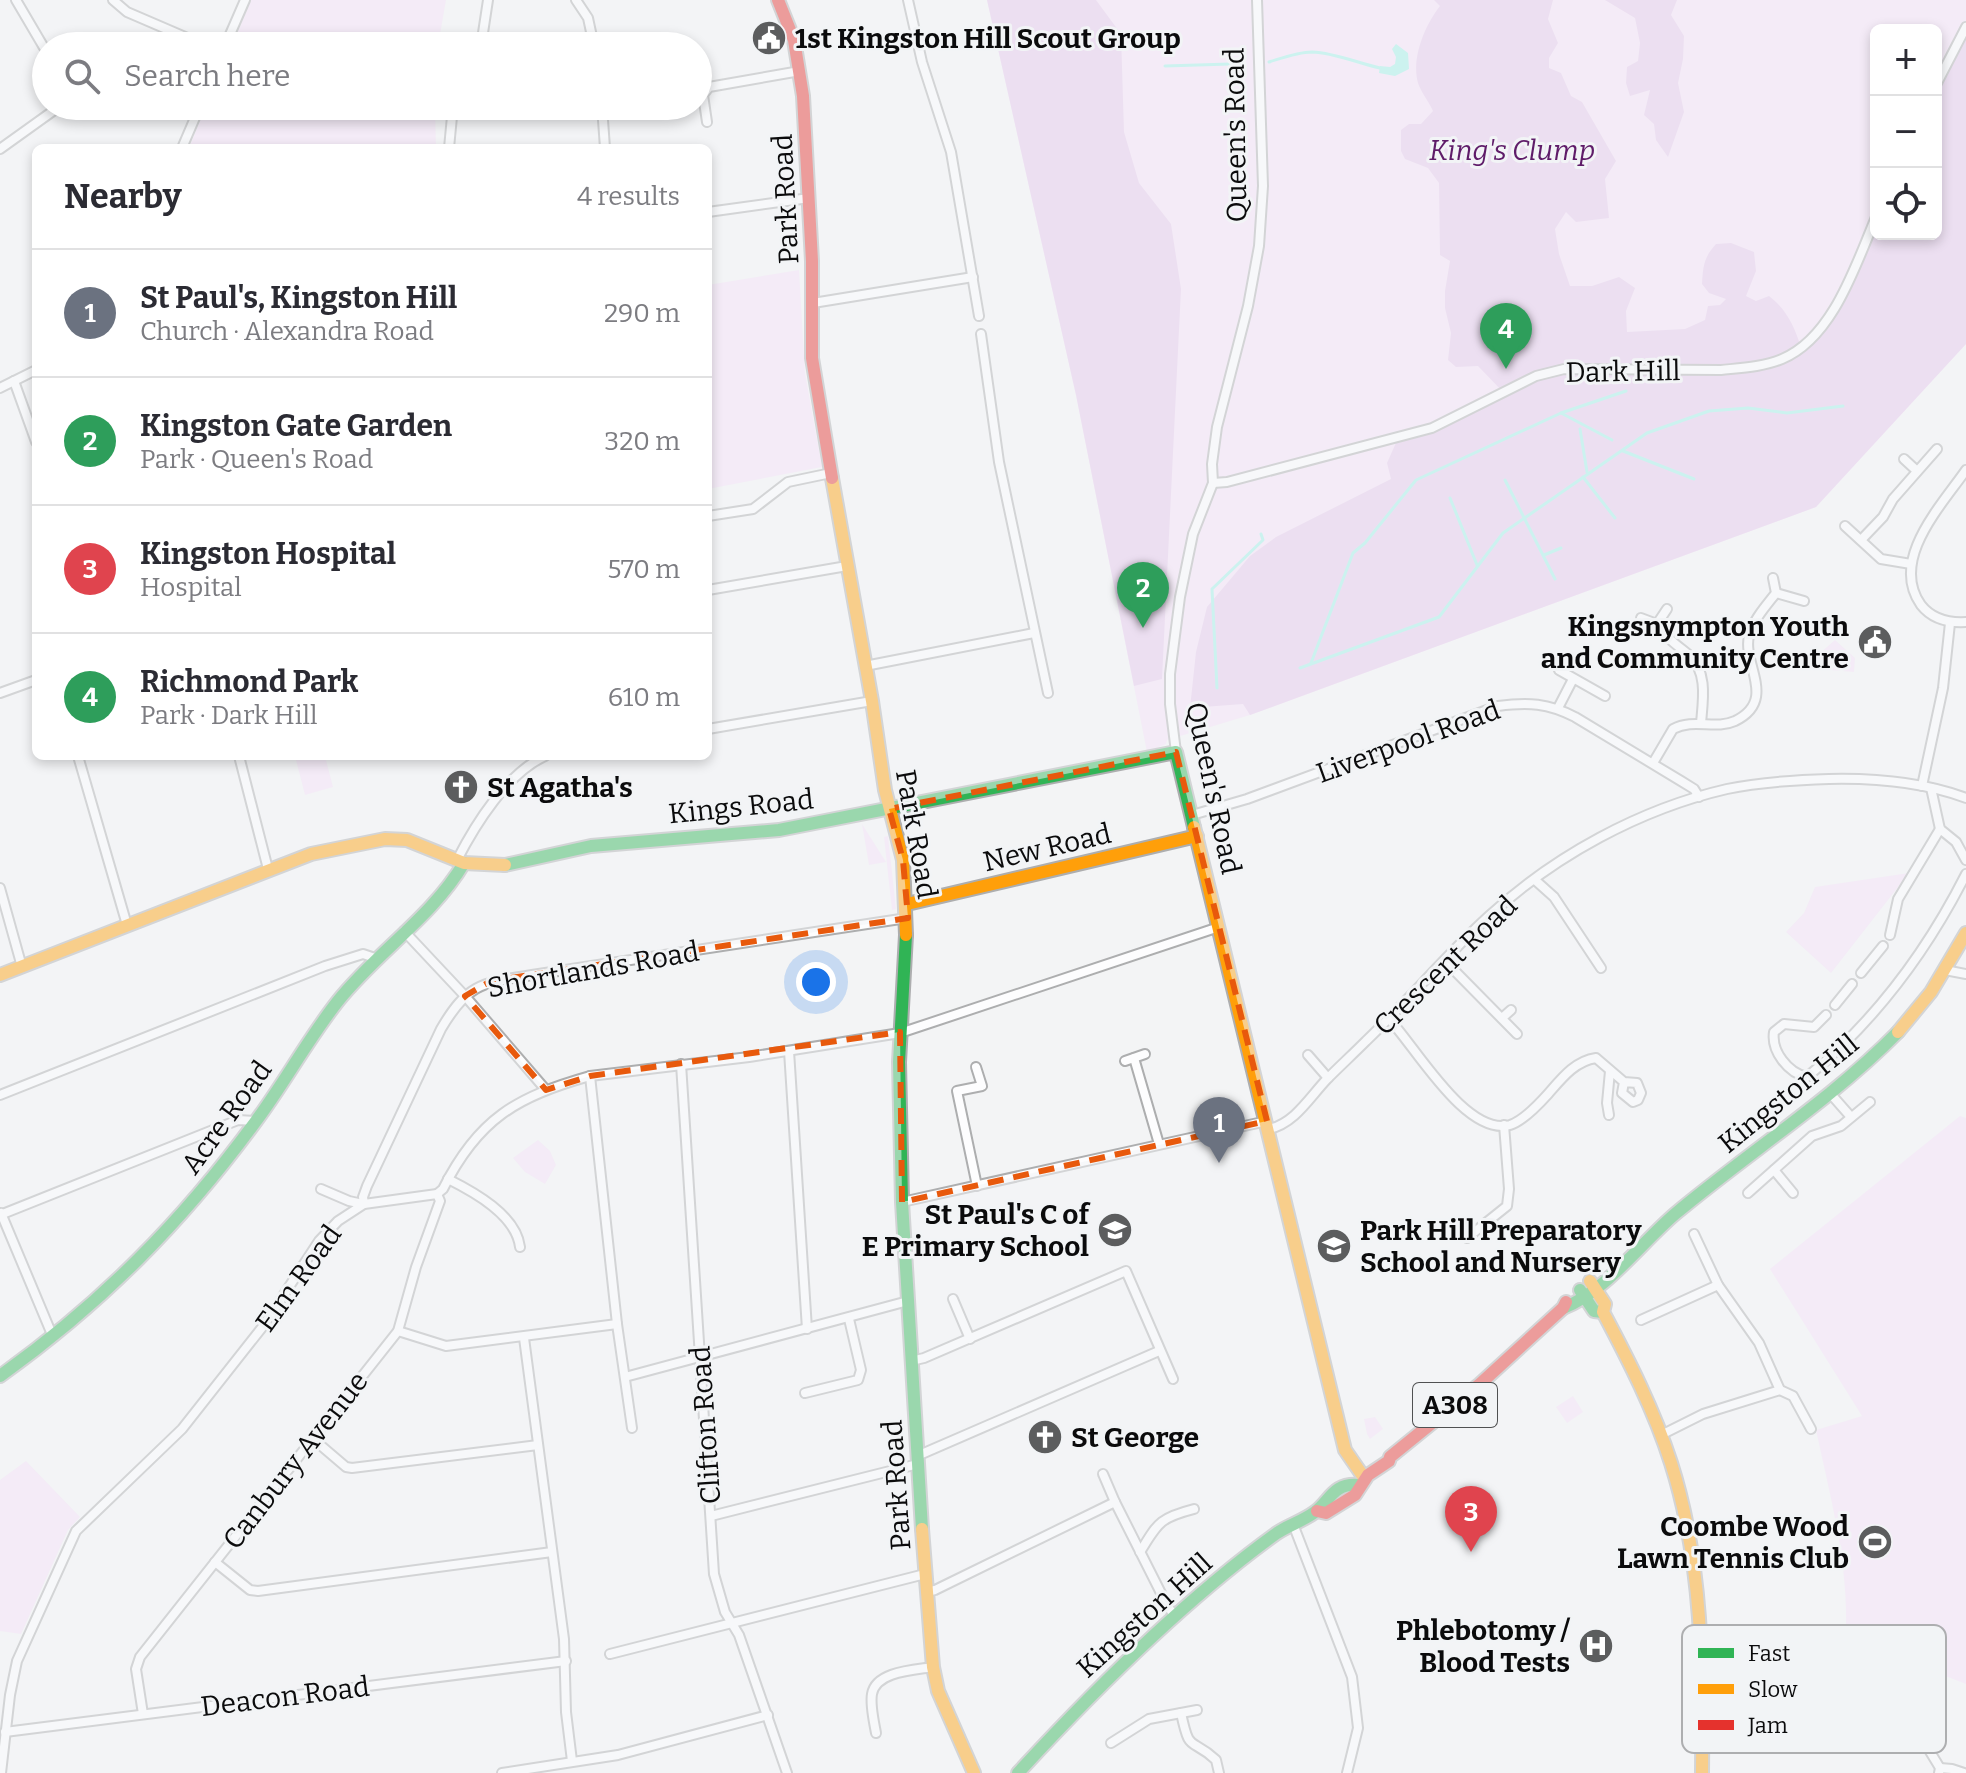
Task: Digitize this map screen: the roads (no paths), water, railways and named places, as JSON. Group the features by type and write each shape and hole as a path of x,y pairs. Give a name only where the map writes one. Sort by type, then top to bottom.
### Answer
{"street":[{"path":"16,0 35,32"},
{"path":"113,0 127,12 173,32"},
{"path":"231,32 245,0"},
{"path":"483,32 488,0"},
{"path":"576,0 588,18 591,32"},
{"name":"Park Road","path":"778,0 794,40 800,71 809,198 813,371 889,809 903,860 907,918 900,1033 902,1202 925,1574 938,1691 974,1773"},
{"path":"908,0 959,194 979,316"},
{"name":"Queen's Road","path":"1257,0 1263,186 1259,246 1248,306 1217,427 1213,483 1193,534 1180,597 1170,674 1175,745 1345,1450 1362,1482"},
{"path":"1942,73 1966,27"},
{"path":"712,86 800,71"},
{"path":"0,149 40,120"},
{"path":"184,144 194,120"},
{"path":"449,144 452,120"},
{"path":"603,120 605,144"},
{"path":"712,211 809,198"},
{"name":"Dark Hill","path":"1213,483 1227,482 1432,428 1536,376 1564,369 1721,370 1746,368 1781,359 1814,336 1845,290 1870,231"},
{"path":"813,303 973,277"},
{"path":"981,334 997,447 1048,693"},
{"path":"0,388 32,372"},
{"path":"14,381 32,431"},
{"path":"1861,540 1937,449"},
{"path":"1904,459 1917,471"},
{"path":"1966,470 1927,526 1911,564 1915,596 1926,611 1950,623 1966,622"},
{"path":"712,515 753,509 788,482 831,473"},
{"path":"1845,526 1881,559 1911,564"},
{"path":"712,589 847,566"},
{"path":"1653,763 1673,729 1681,725 1731,723 1747,712 1754,700 1757,678 1748,653 1748,637 1755,621 1776,593 1773,578"},
{"path":"1776,593 1804,601"},
{"path":"1657,624 1667,609"},
{"path":"1641,618 1657,624 1670,641 1700,668 1703,681 1701,723"},
{"path":"1950,623 1943,688 1926,787 1940,829 1956,842 1966,860"},
{"path":"865,666 1034,633"},
{"path":"1561,656 1557,667 1605,696"},
{"path":"1558,708 1573,679"},
{"path":"0,693 32,681"},
{"path":"712,728 872,701"},
{"name":"Liverpool Road","path":"1192,815 1247,799 1498,706 1535,703 1558,708 1653,763 1694,789 1699,797"},
{"name":"Kings Road","path":"0,975 268,869 311,854 385,839 407,840 460,862 507,865 591,846 779,830 889,809 1175,745"},
{"path":"79,760 127,925"},
{"path":"240,760 268,869"},
{"path":"460,862 476,825 527,760"},
{"name":"Crescent Road","path":"1268,1125 1282,1126 1290,1120 1490,914 1598,839 1639,819 1729,789 1800,780 1861,779 1926,787 1966,798"},
{"path":"1890,935 1898,899 1940,829"},
{"name":"New Road","path":"907,904 1197,836"},
{"name":"Acre Road","path":"0,1376 53,1337 143,1255 189,1207 255,1121 336,1004 375,958 449,888 460,862"},
{"path":"1826,1015 1814,1027 1784,1024 1774,1032 1777,1053 1794,1073 1807,1077 1834,1055 1868,1019 1912,965 1949,908 1966,874"},
{"path":"1535,880 1554,897 1601,968"},
{"path":"0,888 22,967"},
{"name":"Shortlands Road","path":"364,1204 367,1186 441,1029 454,1007 465,996 491,981 907,918"},
{"path":"437,1194 465,1150 483,1129 519,1103 546,1090 590,1076 789,1051 900,1033 1219,927"},
{"path":"404,931 546,1090"},
{"name":"Kingston Hill","path":"1018,1773 1084,1701 1257,1548 1317,1511 1321,1503 1342,1487 1362,1482 1480,1384 1563,1308 1573,1306 1588,1289 1608,1280 1615,1268 1673,1215 1829,1092 1907,1024 1945,970 1966,933"},
{"path":"1861,973 1883,946"},
{"path":"0,1095 325,966 363,954 375,958"},
{"path":"1445,961 1517,1034"},
{"path":"1945,970 1966,974"},
{"path":"1835,1005 1852,984"},
{"path":"1502,1018 1511,1010"},
{"path":"1389,1019 1424,1065 1476,1119 1489,1124 1512,1125 1540,1103 1582,1060 1596,1058 1624,1082"},
{"path":"789,1051 807,1329"},
{"path":"1145,1054 1129,1060 1159,1144"},
{"path":"1308,1055 1328,1078"},
{"name":"Clifton Road","path":"681,1064 714,1574 725,1612 733,1623 787,1773"},
{"path":"976,1067 982,1086 957,1091 977,1186"},
{"path":"1609,1115 1610,1071"},
{"path":"590,1076 617,1324 632,1428"},
{"path":"1829,1092 1851,1117"},
{"path":"1748,1193 1812,1136 1841,1126 1870,1102"},
{"path":"53,1337 0,1213 238,1120 255,1121"},
{"path":"902,1202 1159,1144 1268,1125"},
{"path":"1467,1238 1507,1206 1509,1189 1504,1125"},
{"path":"1774,1170 1793,1193"},
{"path":"448,1179 490,1203 514,1229 520,1247"},
{"path":"321,1189 364,1204"},
{"name":"Elm Road","path":"1,1773 17,1661 76,1531 182,1429 270,1318 319,1241 338,1221 364,1204 437,1194"},
{"name":"Canbury Avenue","path":"143,1714 136,1669 140,1657 398,1331 416,1267 440,1201 437,1194"},
{"path":"1694,1234 1718,1285 1759,1343 1780,1390 1793,1396 1811,1429"},
{"path":"911,1361 970,1339 1126,1271 1173,1379"},
{"path":"1641,1320 1718,1285"},
{"path":"1588,1289 1605,1304 1603,1312 1661,1435 1684,1512 1700,1625"},
{"path":"953,1299 970,1339"},
{"path":"625,1377 908,1301"},
{"path":"805,1393 858,1380 861,1370 849,1319"},
{"path":"398,1331 446,1346 617,1324"},
{"path":"524,1338 566,1661 566,1712 572,1761"},
{"path":"711,1516 918,1460 1159,1351"},
{"path":"1661,1435 1703,1414 1780,1390"},
{"path":"312,1438 346,1467 352,1468 538,1445"},
{"path":"1103,1474 1168,1607 1176,1617"},
{"path":"927,1592 1115,1502"},
{"path":"1140,1552 1158,1522 1194,1509"},
{"path":"1293,1524 1352,1677 1358,1728 1347,1773"},
{"path":"215,1562 250,1590 258,1591 552,1552"},
{"path":"610,1654 925,1574"},
{"name":"Deacon Road","path":"5,1732 566,1661"},
{"path":"876,1733 872,1694 877,1685 893,1675 933,1667"},
{"path":"1111,1743 1149,1719 1197,1710"},
{"path":"1181,1713 1187,1740 1216,1760 1219,1773"},
{"path":"502,1773 618,1755 768,1715"},
{"path":"1702,1753 1702,1773"},
{"path":"1930,1753 1939,1771 1952,1769 1964,1773"}],"water":[{"path":"1396,44 1408,53 1409,69 1395,76 1379,73 1380,66 1395,64 1392,49"}],"waterway":[{"path":"1269,62 1312,52 1380,68"},
{"path":"1165,66 1230,64"},
{"path":"1311,663 1353,553 1365,543 1416,480 1561,413 1626,391"},
{"path":"1300,668 1439,617 1503,533 1647,433 1709,411 1748,408 1787,413 1843,406"},
{"path":"1561,413 1612,440"},
{"path":"1580,429 1587,472"},
{"path":"1623,451 1694,479"},
{"path":"1583,477 1615,518"},
{"path":"1505,480 1555,579"},
{"path":"1450,498 1477,565"},
{"path":"1217,688 1212,589 1263,540 1261,534"},
{"path":"1544,555 1561,548"}],"place":[{"name":"1st Kingston Hill Scout Group","path":"769,38"},
{"name":"Richmond Park","path":"1506,369"},
{"name":"Kingston Gate Garden","path":"1143,628"},
{"name":"Kingsnympton Youth and Community Centre","path":"1875,642"},
{"name":"St Agatha's","path":"461,787"},
{"name":"St Paul's, Kingston Hill","path":"1219,1163"},
{"name":"St Paul's C of E Primary School","path":"1115,1230"},
{"name":"Park Hill Preparatory School and Nursery","path":"1334,1246"},
{"name":"St George","path":"1045,1437"},
{"name":"Coombe Wood Lawn Tennis Club","path":"1875,1542"},
{"name":"Kingston Hospital","path":"1471,1552"},
{"name":"Phlebotomy / Blood Tests","path":"1596,1646"}],"park label":[{"name":"King's Clump","path":"1512,150"}]}
